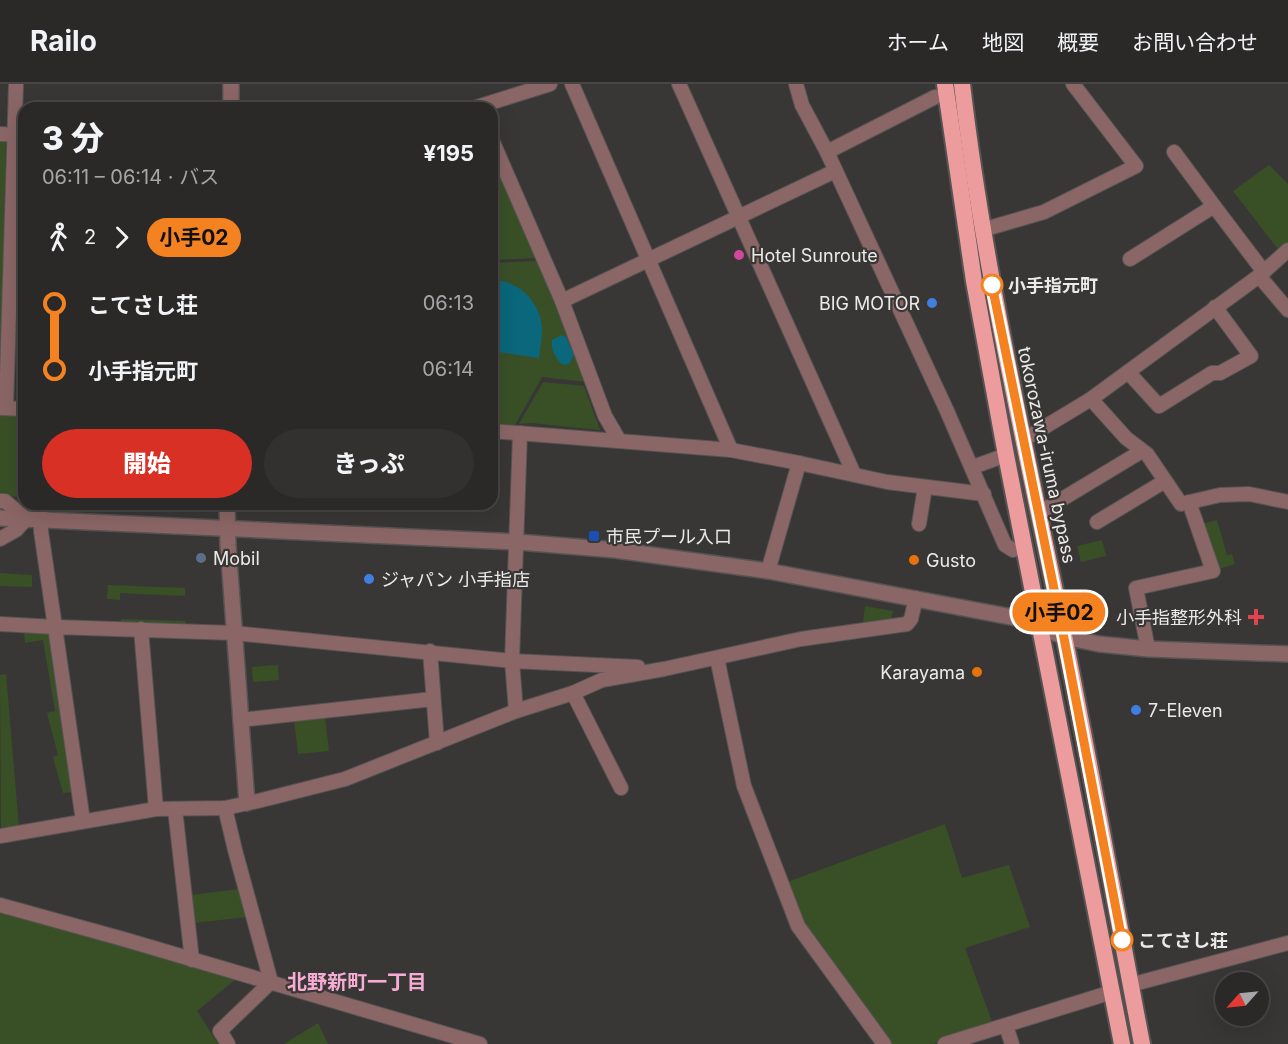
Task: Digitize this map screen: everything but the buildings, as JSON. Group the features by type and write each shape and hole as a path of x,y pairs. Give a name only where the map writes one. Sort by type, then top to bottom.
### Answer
{"highway":[{"name":"tokorozawa-iruma bypass","path":"962,84 982,230 1142,1044"},
{"name":"tokorozawa-iruma bypass","path":"940,91 1006,455 1122,1044"}],"street":[{"path":"16,84 12,135 3,408 18,409"},
{"path":"231,84 231,102"},
{"path":"495,102 550,84"},
{"path":"572,84 731,450"},
{"path":"679,84 854,474"},
{"path":"796,84 802,105 835,171 972,467 1005,545 1013,550"},
{"path":"982,230 1044,212 1136,166 1072,84"},
{"path":"826,152 940,91"},
{"path":"1174,152 1288,310"},
{"path":"498,154 562,302 605,416 619,440"},
{"path":"562,302 835,171"},
{"path":"1130,259 1214,206"},
{"path":"1023,440 1091,399 1287,253"},
{"path":"1128,372 1159,406 1212,373 1220,373 1251,356 1215,307"},
{"path":"1091,399 1126,438 1147,454 1180,504 1220,495 1249,494 1288,502"},
{"path":"498,431 731,450 887,482 984,494"},
{"path":"516,711 512,661 518,542 520,433"},
{"path":"1039,513 1142,451"},
{"path":"972,467 1006,455"},
{"path":"768,571 799,463"},
{"path":"1097,522 1165,481"},
{"path":"919,524 925,487"},
{"path":"0,501 5,501 18,510"},
{"path":"1148,649 1136,588 1213,571 1189,502"},
{"path":"18,510 33,520"},
{"path":"37,510 33,520 55,627 83,821"},
{"path":"227,510 247,802"},
{"path":"0,518 518,542 615,550 768,571 916,598 1022,619 1064,638 1099,644 1148,649 1288,654"},
{"path":"0,539 33,520"},
{"path":"0,836 156,809 225,808 345,779 516,711 573,693 602,680 801,639 907,624 911,619 916,598"},
{"path":"0,624 234,633 512,661 664,669"},
{"path":"141,629 156,809"},
{"path":"430,651 436,743"},
{"path":"717,658 744,786 798,926 884,1044"},
{"path":"573,693 621,788"},
{"path":"240,720 433,699"},
{"path":"225,808 272,982"},
{"path":"175,809 192,960"},
{"path":"0,905 480,1044"},
{"path":"1130,985 1288,943"},
{"path":"228,1044 220,1031 272,982"},
{"path":"945,1044 1112,992"},
{"path":"1006,1026 1012,1044"}],"green space":[{"path":"0,138 6,138 0,400"},
{"path":"498,161 538,258 498,260"},
{"path":"1269,165 1288,184 1288,245 1281,253 1233,191"},
{"path":"539,261 587,382 542,377 515,425 498,424 498,263"},
{"path":"543,382 584,386 600,430 531,423 519,424"},
{"path":"0,410 18,411 18,497 0,496"},
{"path":"1217,520 1227,555 1232,554 1235,564 1212,571 1198,525"},
{"path":"1102,540 1106,556 1081,562 1077,546"},
{"path":"0,573 32,575 32,587 0,586"},
{"path":"108,585 185,588 185,596 120,593 120,600 107,599"},
{"path":"865,606 893,611 891,621 863,623"},
{"path":"121,619 186,621 186,627 120,624"},
{"path":"24,630 49,631 72,792 63,793 53,757 58,755 47,713 55,711 43,640 25,643"},
{"path":"278,665 279,680 253,682 252,667"},
{"path":"6,674 19,827 1,828 0,675"},
{"path":"325,717 329,751 298,754 294,720"},
{"path":"945,824 962,878 1009,865 1030,927 965,948 994,1027 933,1044 888,1044 798,926 782,884"},
{"path":"240,889 247,917 193,923 190,895"},
{"path":"0,909 237,978 197,1011 218,1044 0,1044"},
{"path":"318,1023 328,1044 284,1044"}],"water":[{"path":"498,281 519,288 527,294 538,310 542,329 539,358 498,352"},
{"path":"562,335 566,337 574,355 569,364 563,365 554,354 552,347 552,340"}],"bus line":[{"name":"小手02","path":"992,285 1064,638 1122,940"}],"place":[{"name":"Hotel Sunroute","path":"739,255"},
{"name":"小手指元町","path":"992,285"},
{"name":"BIG MOTOR","path":"932,303"},
{"name":"市民プール入口","path":"594,536"},
{"name":"Mobil","path":"201,558"},
{"name":"Gusto","path":"914,560"},
{"name":"ジャパン 小手指店","path":"369,579"},
{"name":"小手指整形外科","path":"1256,617"},
{"name":"Karayama","path":"977,672"},
{"name":"7-Eleven","path":"1136,710"},
{"name":"こてさし荘","path":"1122,940"}],"district":[{"name":"北野新町一丁目","path":"357,982"}]}
